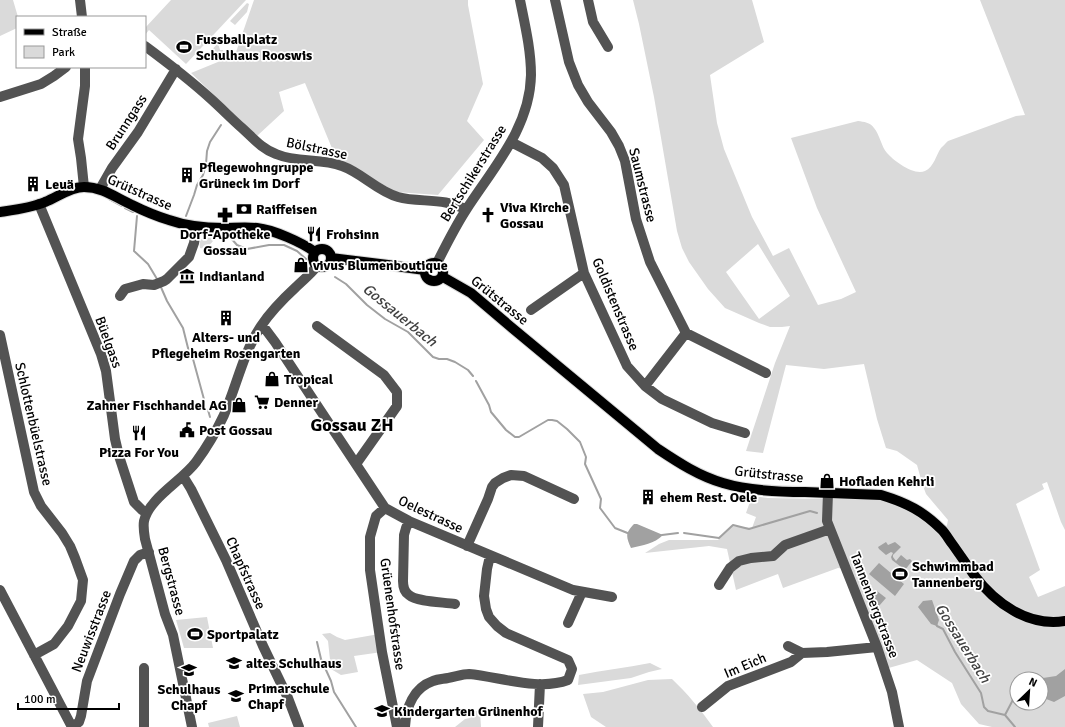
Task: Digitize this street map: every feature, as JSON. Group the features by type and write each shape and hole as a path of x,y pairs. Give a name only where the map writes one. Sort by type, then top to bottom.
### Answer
{"main road":[{"name":"Grütstrasse","path":"0,212 39,204 72,189 84,187 100,189 134,207 174,222 197,227 245,227 263,229 282,235 315,252"},
{"path":"320,250 329,252 331,258 329,264 323,267 317,266 314,263 313,256 315,252 320,250"},
{"path":"331,258 425,270"},
{"path":"430,264 437,264 443,269 443,277 436,282 430,281 426,276 425,270 430,264"},
{"name":"Grütstrasse","path":"443,277 471,293 658,450 680,464 702,475 742,488 769,491 881,495 899,501 914,508 929,518 943,531 974,576 986,590 1006,607 1032,619 1065,621"}],"street":[{"path":"80,0 82,16"},
{"name":"Bertschikerstrasse","path":"437,264 454,229 512,142 524,114 531,76 531,57 520,0"},
{"name":"Saumstrasse","path":"556,0 569,62 578,85 588,102 611,132 619,146 625,161 636,219 650,262 686,333"},
{"path":"588,0 593,22 608,46"},
{"name":"Bölstrasse","path":"146,47 176,69 211,99 256,142 269,151 290,158 338,164 356,172 379,189 393,195 447,202 466,210"},
{"path":"0,98 41,84 65,68"},
{"path":"84,187 78,136 85,86 85,68"},
{"name":"Brunngass","path":"100,189 112,168 138,132 176,69"},
{"name":"Goldistenstrasse","path":"512,142 542,158 553,168 564,185 584,273 627,366 645,386 662,399 712,423 745,433"},
{"name":"Büelgass","path":"39,204 106,371 115,439 134,502 147,513"},
{"path":"120,296 125,289 143,284 154,285 164,281 189,257 194,243 197,227"},
{"path":"147,513 162,494 193,467 212,438 224,415 244,357 261,326 282,300 317,266"},
{"path":"531,310 584,273"},
{"name":"Oelestrasse","path":"261,326 275,342 384,508 409,521 573,590 612,597"},
{"path":"317,326 384,375 397,392 397,406 356,464"},
{"path":"645,386 686,333 766,372"},
{"name":"Schlottenbüelstrasse","path":"0,335 34,492 41,506 70,546 83,580 81,601 68,626 54,644 34,655"},
{"path":"467,546 492,487 503,478 511,475 524,476 574,499"},
{"name":"Chapfstrasse","path":"183,476 192,489 226,560 300,727"},
{"name":"Tannenbergstrasse","path":"828,493 827,521 877,647 892,692 899,727"},
{"name":"Grüenenhofstrasse","path":"384,508 376,516 370,537 370,570 382,652 397,727"},
{"name":"Bergstrasse","path":"147,513 144,520 144,534 165,614 173,635 192,727"},
{"path":"409,521 404,535 403,587 406,593 409,596 420,600 455,604"},
{"path":"719,585 730,568 739,561 772,556 785,545 830,529"},
{"name":"Neuwisstrasse","path":"72,727 79,722 87,681 134,561 140,555 149,552"},
{"path":"405,727 406,716 411,700 420,688 433,681 467,674 540,684 568,680 572,669 568,660 506,633 489,617 484,596 490,556"},
{"path":"0,590 72,727"},
{"path":"568,622 582,592"},
{"path":"788,646 802,653 877,647"},
{"name":"Im Eich","path":"702,707 728,686 791,662 802,653"},
{"path":"144,668 144,727"},
{"path":"538,727 540,684"}],"green space":[{"path":"0,0 13,0 18,16 16,16 16,28 0,36"},
{"name":"Fussballplatz Schulhaus Rooswis","path":"171,0 246,0 186,64 149,30 146,34 146,27"},
{"path":"254,0 468,0 483,84 467,121 484,140 438,195 396,192 336,158 305,83 279,92 284,111 257,136 191,73 235,55"},
{"path":"633,0 752,0 764,42 710,75 717,123 724,149 752,217 773,256 789,248 818,305 841,299 856,292 817,208 791,138 858,121 865,122 869,123 874,128 885,150 894,160 910,170 920,172 925,171 931,167 941,148 948,141 1016,116 1025,115 980,0 1065,0 1065,530 1047,482 1042,484 1044,489 1016,504 1040,570 1029,577 1038,597 1065,586 1065,727 992,727 979,724 961,704 952,683 917,660 885,669 846,569 838,568 783,588 778,574 736,590 727,549 709,546 645,553 659,544 669,540 718,540 731,526 752,528 756,517 746,513 752,496 768,498 827,499 828,493 881,495 944,531 948,520 926,494 917,465 897,451 886,448 877,419 864,364 824,369 786,365 763,453 746,451 775,363 790,326 770,327 725,308 708,289 689,262 682,248 677,231 654,97","holes":["758,244 790,296 759,319 726,272"]},
{"path":"247,3 249,4 247,12 235,25 230,21"},
{"path":"218,43 220,50 223,50 225,56 213,61 210,52"},
{"path":"213,236 215,238 211,244 207,247 200,248 200,242 203,238"},
{"name":"Sportpalatz","path":"207,617 213,648 184,648 176,620"},
{"path":"330,633 345,640 379,634 382,652 354,656 358,672 341,675 331,669 328,641 322,634"},
{"path":"650,663 662,669 631,678 578,685 579,675"},
{"path":"672,679 694,702 713,727 606,727 591,717 583,694 603,692 648,680"},
{"path":"469,711 480,711 481,727 455,727 465,719 470,718"},
{"path":"237,716 240,727 209,727 208,723"}],"shaded area":[{"path":"634,524 663,535 652,542 631,548 627,535"},
{"path":"886,542 888,545 895,542 901,547 893,555 896,561 901,555 907,560 910,559 912,561 905,570 892,560 891,557 893,553 891,552 886,555 879,549 878,547"},
{"path":"879,563 904,584 895,596 869,574"},
{"path":"877,591 886,598 879,606 870,598"},
{"path":"932,600 939,620 937,626 931,624 918,607 923,601"},
{"path":"1065,669 1065,696 1054,702 1049,700 1049,677 1056,676"}],"waterway":[{"path":"186,216 197,185 203,175 210,142 221,125"},
{"name":"Gossauerbach","path":"109,199 122,206"},
{"name":"Gossauerbach","path":"125,208 133,212"},
{"path":"137,216 134,251 148,264 157,279"},
{"name":"Gossauerbach","path":"230,237 237,245 247,249 269,245 284,245 297,251 306,259"},
{"name":"Gossauerbach","path":"335,277 346,284 367,305 385,319 408,332 433,357 455,362 468,370 473,376"},
{"path":"160,285 167,301 183,328 205,403"},
{"name":"Gossauerbach","path":"476,381 489,405 491,412 506,430 515,437 519,437 548,420 557,421 567,429 580,442 586,457 585,464 601,499 600,508 615,528 630,534"},
{"path":"208,410 210,417"},
{"name":"Gossauerbach","path":"684,533 719,538 733,525 749,529 810,511 817,513"},
{"name":"Gossauerbach","path":"662,535 678,533"},
{"name":"Gossauerbach","path":"936,624 943,629 955,652 981,693 984,707 988,711 1005,715 1015,727"},
{"path":"317,642 321,659 331,681 334,692 356,727"},
{"path":"1005,715 1009,707"}],"place":[{"name":"Fussballplatz Schulhaus Rooswis","path":"184,47"},
{"name":"Pflegewohngruppe Grüneck im Dorf","path":"187,175"},
{"name":"Leuä","path":"33,184"},
{"name":"Raiffeisen","path":"244,209"},
{"name":"Dorf-Apotheke Gossau","path":"225,215"},
{"name":"Viva Kirche Gossau","path":"488,215"},
{"name":"Frohsinn","path":"314,234"},
{"name":"vivus Blumenboutique","path":"301,265"},
{"name":"Indianland","path":"187,276"},
{"name":"Alters- und Pflegeheim Rosengarten","path":"226,318"},
{"name":"Tropical","path":"272,379"},
{"name":"Denner","path":"262,402"},
{"name":"Zahner Fischhandel AG","path":"239,405"},
{"name":"Post Gossau","path":"187,430"},
{"name":"Pizza For You","path":"139,433"},
{"name":"Hofladen Kehrli","path":"827,481"},
{"name":"ehem Rest. Oele","path":"648,497"},
{"name":"Schwimmbad Tannenberg","path":"900,574"},
{"name":"Sportpalatz","path":"195,634"},
{"name":"altes Schulhaus","path":"234,663"},
{"name":"Schulhaus Chapf","path":"189,670"},
{"name":"Primarschule Chapf","path":"236,696"},
{"name":"Kindergarten Grünenhof","path":"382,711"}],"district":[{"name":"Gossau ZH","path":"352,425"}]}
